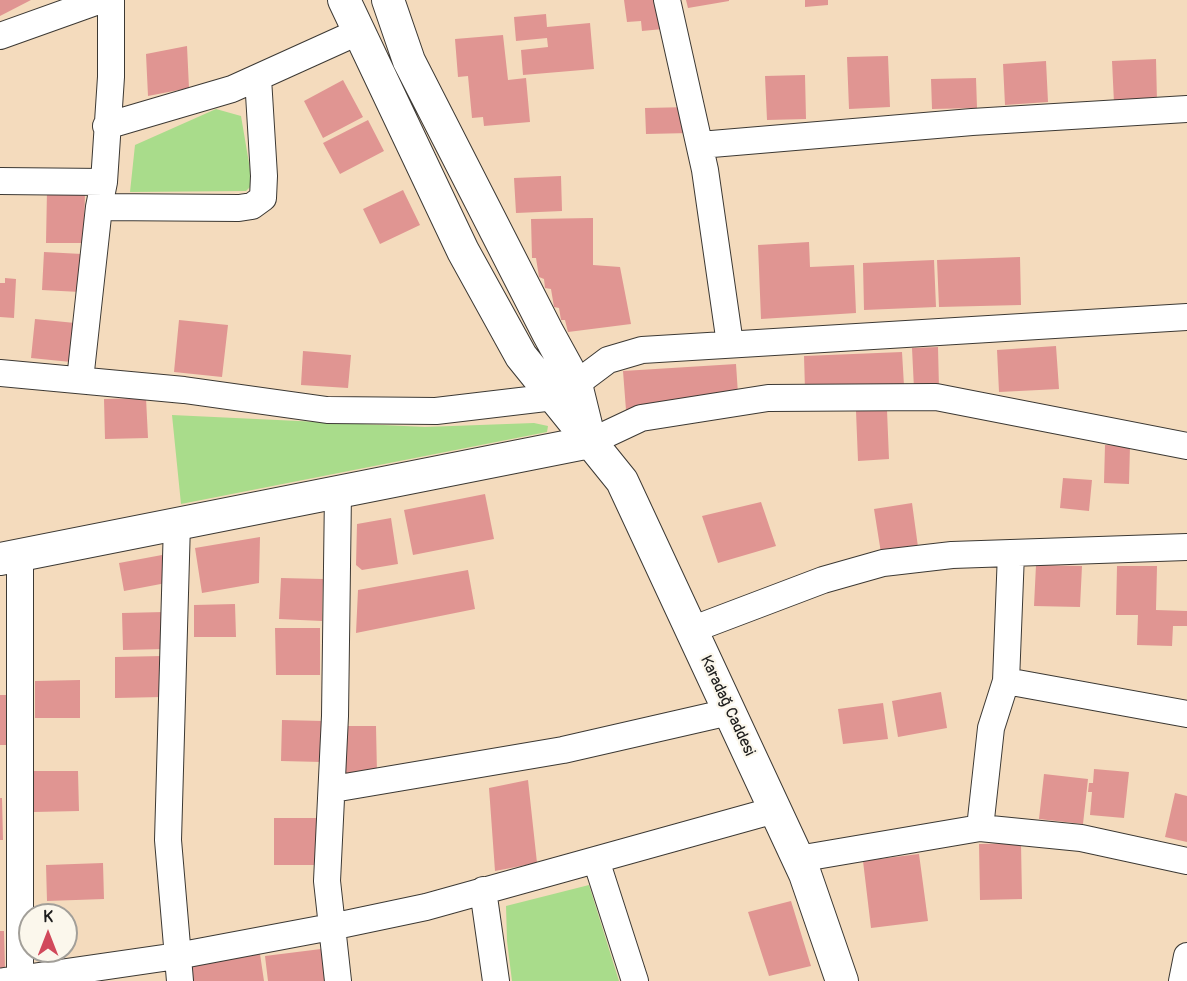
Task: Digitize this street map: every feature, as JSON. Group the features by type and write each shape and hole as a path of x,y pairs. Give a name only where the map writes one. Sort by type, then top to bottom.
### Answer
{"street":[{"path":"0,36 101,0"},
{"path":"80,381 102,194 111,77 111,0"},
{"path":"344,0 468,260 520,356 565,391"},
{"path":"388,0 409,62 548,333 565,391"},
{"path":"667,0 705,170 730,344"},
{"path":"106,126 232,89 358,32"},
{"path":"0,181 239,208 252,206 263,198 264,176 258,78"},
{"path":"700,145 972,122 1187,109"},
{"path":"0,373 184,390 327,410 436,411 565,391 608,360 642,350 1187,317"},
{"name":"Karadağ Caddesi","path":"565,391 590,442 622,481 805,874 842,981"},
{"path":"775,810 426,907 177,956 15,980 10,556 590,442 641,418 768,398 936,397 1187,446"},
{"path":"338,492 333,789 327,881 338,981"},
{"path":"177,523 168,840 180,981"},
{"path":"691,630 823,580 884,563 952,555 1187,547"},
{"path":"980,828 991,728 1006,681 1011,553"},
{"path":"1006,681 1187,714"},
{"path":"333,789 563,750 729,712"},
{"path":"798,859 980,828 1081,838 1187,861"},
{"path":"596,860 635,981"},
{"path":"483,890 496,981"},
{"path":"1182,981 1187,956"}],"green space":[{"path":"216,109 241,116 251,175 251,186 246,191 130,192 135,145"},
{"path":"172,415 425,427 534,423 548,426 547,432 181,504"},
{"path":"589,885 619,981 512,981 506,906"}],"building":[{"path":"0,0 31,0 0,16"},
{"path":"624,0 659,0 663,29 642,31 641,21 627,22"},
{"path":"686,0 729,0 729,1 688,8"},
{"path":"805,0 828,0 828,5 805,7"},
{"path":"546,14 547,27 590,23 594,69 523,75 521,50 548,47 547,38 516,41 514,17"},
{"path":"503,35 508,80 526,78 530,122 484,126 483,117 472,118 468,76 458,77 455,39"},
{"path":"187,46 189,88 148,96 146,54"},
{"path":"888,56 890,107 849,109 847,57"},
{"path":"1156,59 1157,102 1114,103 1112,61"},
{"path":"1046,61 1048,102 1005,105 1003,64"},
{"path":"805,75 806,119 767,120 765,76"},
{"path":"976,78 977,108 932,109 931,79"},
{"path":"343,80 363,117 323,138 304,101"},
{"path":"690,107 690,133 646,134 645,108"},
{"path":"368,120 384,151 340,174 323,143"},
{"path":"561,176 562,211 516,213 514,178"},
{"path":"47,190 85,191 84,243 46,243"},
{"path":"403,190 420,225 380,244 363,209"},
{"path":"593,218 593,265 620,267 631,324 568,332 565,320 561,320 559,308 554,307 551,289 545,288 544,279 539,277 536,258 532,258 531,219"},
{"path":"809,242 810,267 854,265 856,313 761,319 758,245"},
{"path":"44,252 82,254 80,292 42,290"},
{"path":"1020,257 1021,305 939,307 937,260"},
{"path":"934,260 936,307 864,310 863,263"},
{"path":"5,278 16,279 14,318 0,317 0,283 5,283"},
{"path":"35,319 75,323 71,362 31,358"},
{"path":"179,320 228,325 222,377 174,372"},
{"path":"1056,346 1059,389 999,392 997,350"},
{"path":"938,347 939,389 914,389 912,348"},
{"path":"303,351 351,355 348,388 301,385"},
{"path":"902,352 904,386 805,390 804,356"},
{"path":"736,364 738,394 626,410 623,371"},
{"path":"146,398 148,438 105,439 104,399"},
{"path":"887,410 889,459 858,461 856,411"},
{"path":"1105,445 1130,446 1129,484 1104,483"},
{"path":"1063,478 1092,480 1089,511 1060,508"},
{"path":"485,494 494,539 413,555 404,510"},
{"path":"761,502 776,546 718,563 702,516"},
{"path":"912,503 918,547 881,553 874,509"},
{"path":"391,518 398,564 362,570 356,565 357,524"},
{"path":"260,537 259,583 202,593 195,548"},
{"path":"162,555 166,583 124,591 119,563"},
{"path":"1036,565 1082,566 1080,607 1034,606"},
{"path":"1117,566 1157,566 1156,610 1187,611 1187,626 1173,626 1172,646 1137,645 1138,615 1116,615"},
{"path":"468,570 475,609 356,633 358,590"},
{"path":"281,578 323,579 322,621 279,619"},
{"path":"235,604 236,637 194,637 194,605"},
{"path":"164,612 165,649 123,650 122,613"},
{"path":"275,628 320,628 320,675 276,675"},
{"path":"162,656 162,697 115,698 115,657"},
{"path":"80,680 80,718 35,718 35,681"},
{"path":"941,692 947,728 898,737 892,701"},
{"path":"0,695 7,695 6,745 0,745"},
{"path":"883,703 888,739 843,744 838,709"},
{"path":"282,720 323,721 322,762 281,761"},
{"path":"343,726 376,726 377,774 344,775"},
{"path":"1094,769 1129,772 1124,818 1090,815 1092,792 1088,792 1089,783 1093,783"},
{"path":"33,771 78,771 79,811 34,812"},
{"path":"1044,774 1088,779 1083,824 1039,819"},
{"path":"528,780 537,863 495,871 489,788"},
{"path":"1175,793 1187,796 1187,842 1165,837"},
{"path":"0,798 2,798 3,840 0,840"},
{"path":"274,818 317,818 318,865 274,865"},
{"path":"1021,843 1022,899 980,900 979,844"},
{"path":"919,854 928,921 871,928 863,861"},
{"path":"103,863 104,899 47,901 46,865"},
{"path":"791,901 811,966 769,976 748,912"},
{"path":"0,931 4,931 5,969 0,970"},
{"path":"321,949 326,981 268,981 265,956"},
{"path":"260,954 264,981 191,981 189,963"}]}
